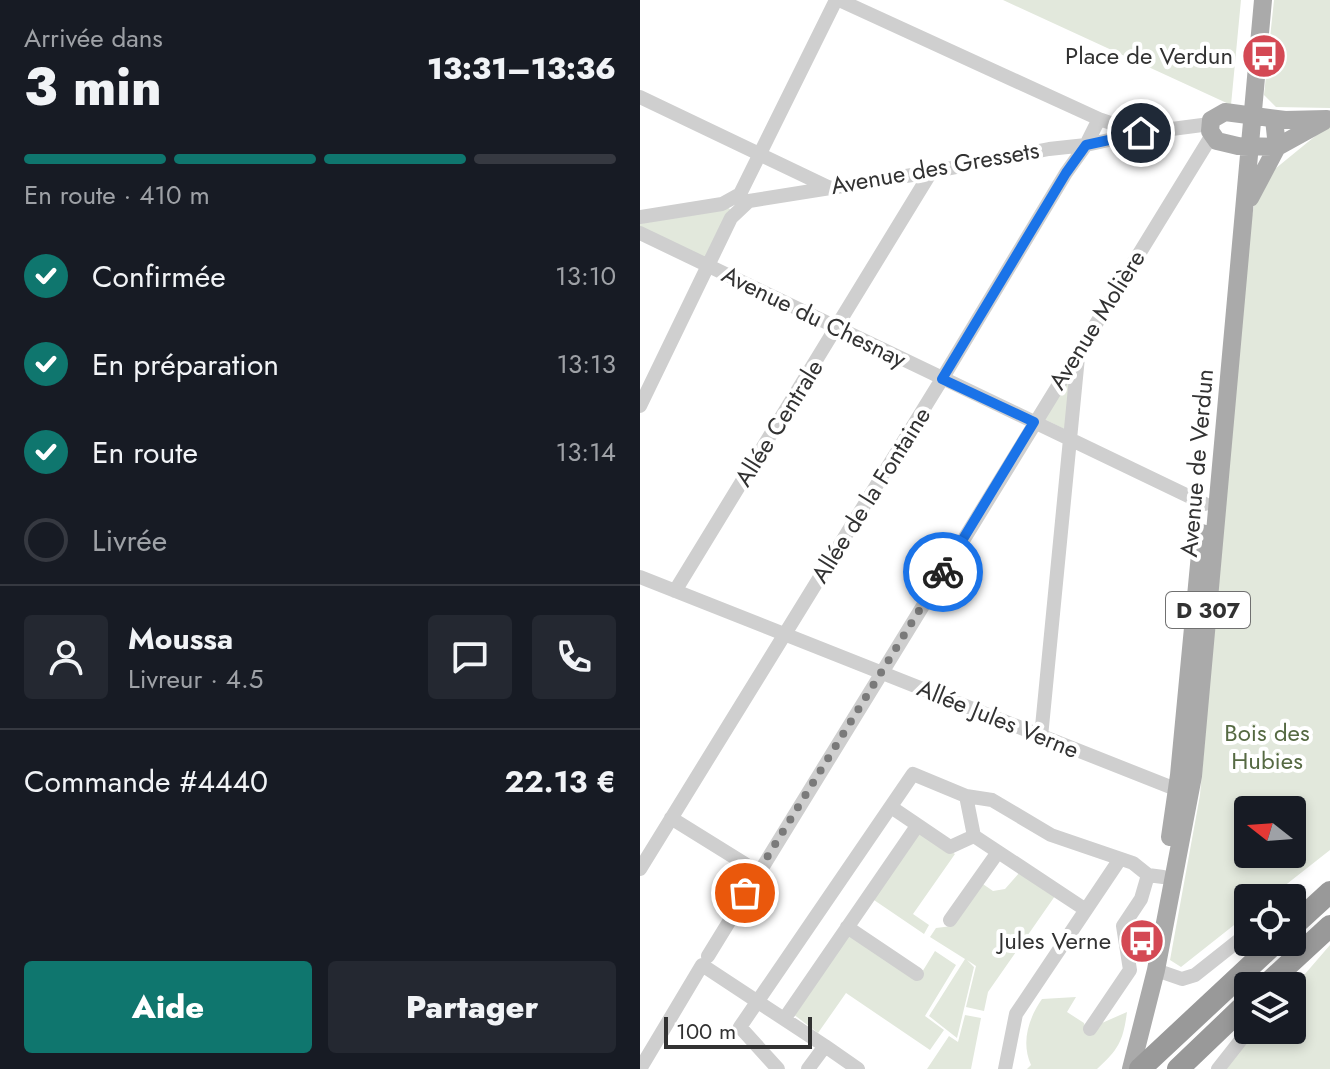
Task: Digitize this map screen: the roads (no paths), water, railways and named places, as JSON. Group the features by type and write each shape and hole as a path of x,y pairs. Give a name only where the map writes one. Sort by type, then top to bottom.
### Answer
{"highway":[{"path":"1306,914 1330,892"},
{"path":"1280,972 1330,926"},
{"path":"1136,1068 1260,956"},
{"path":"1178,1069 1234,1015"}],"main road":[{"name":"Avenue de Verdun","path":"1247,114 1251,0"},
{"name":"Avenue de Verdun","path":"1136,1068 1156,876 1178,790 1205,504 1247,114 1263,0"},
{"path":"1277,147 1217,141 1211,130 1220,113 1274,119 1328,118"},
{"path":"1244,211 1277,147 1328,118"},
{"path":"1274,119 1277,147"},
{"path":"1262,174 1296,136"},
{"name":"Avenue de Verdun","path":"1136,1068 1193,776 1244,211 1244,146"}],"street":[{"path":"642,219 722,204 733,199 745,187 838,0 1099,119 1141,133"},
{"path":"640,97 828,187"},
{"name":"Allée de la Fontaine","path":"640,869 1086,145 1099,119"},
{"name":"Avenue des Gressets","path":"708,267 731,218 743,205 756,199 931,172 1141,133 1211,130"},
{"name":"Avenue Molière","path":"640,1069 1211,130"},
{"name":"Allée Centrale","path":"675,591 931,172"},
{"name":"Avenue du Chesnay","path":"640,233 1205,504"},
{"path":"640,406 708,267"},
{"path":"1041,737 1078,352"},
{"name":"Allée Jules Verne","path":"640,577 1178,790"},
{"path":"778,1069 740,1027 913,774 966,796 992,800 1051,835 1133,863 1156,876 1123,926 1130,970 1090,1029"},
{"path":"966,796 974,836 1086,910"},
{"path":"891,807 950,847 974,836"},
{"path":"671,818 758,872"},
{"path":"785,1018 917,826"},
{"path":"950,920 998,852"},
{"path":"1005,1069 1016,1014 1120,859"},
{"path":"847,927 917,974"},
{"path":"1156,970 1182,979 1195,975 1234,944"},
{"path":"705,961 858,1069"},
{"path":"1218,1069 1238,1044"},
{"path":"808,1069 825,1046"}],"place":[{"name":"Place de Verdun","path":"1264,56"},
{"name":"Jules Verne","path":"1142,941"}],"park label":[{"name":"Bois des Hubies","path":"1267,747"}]}
